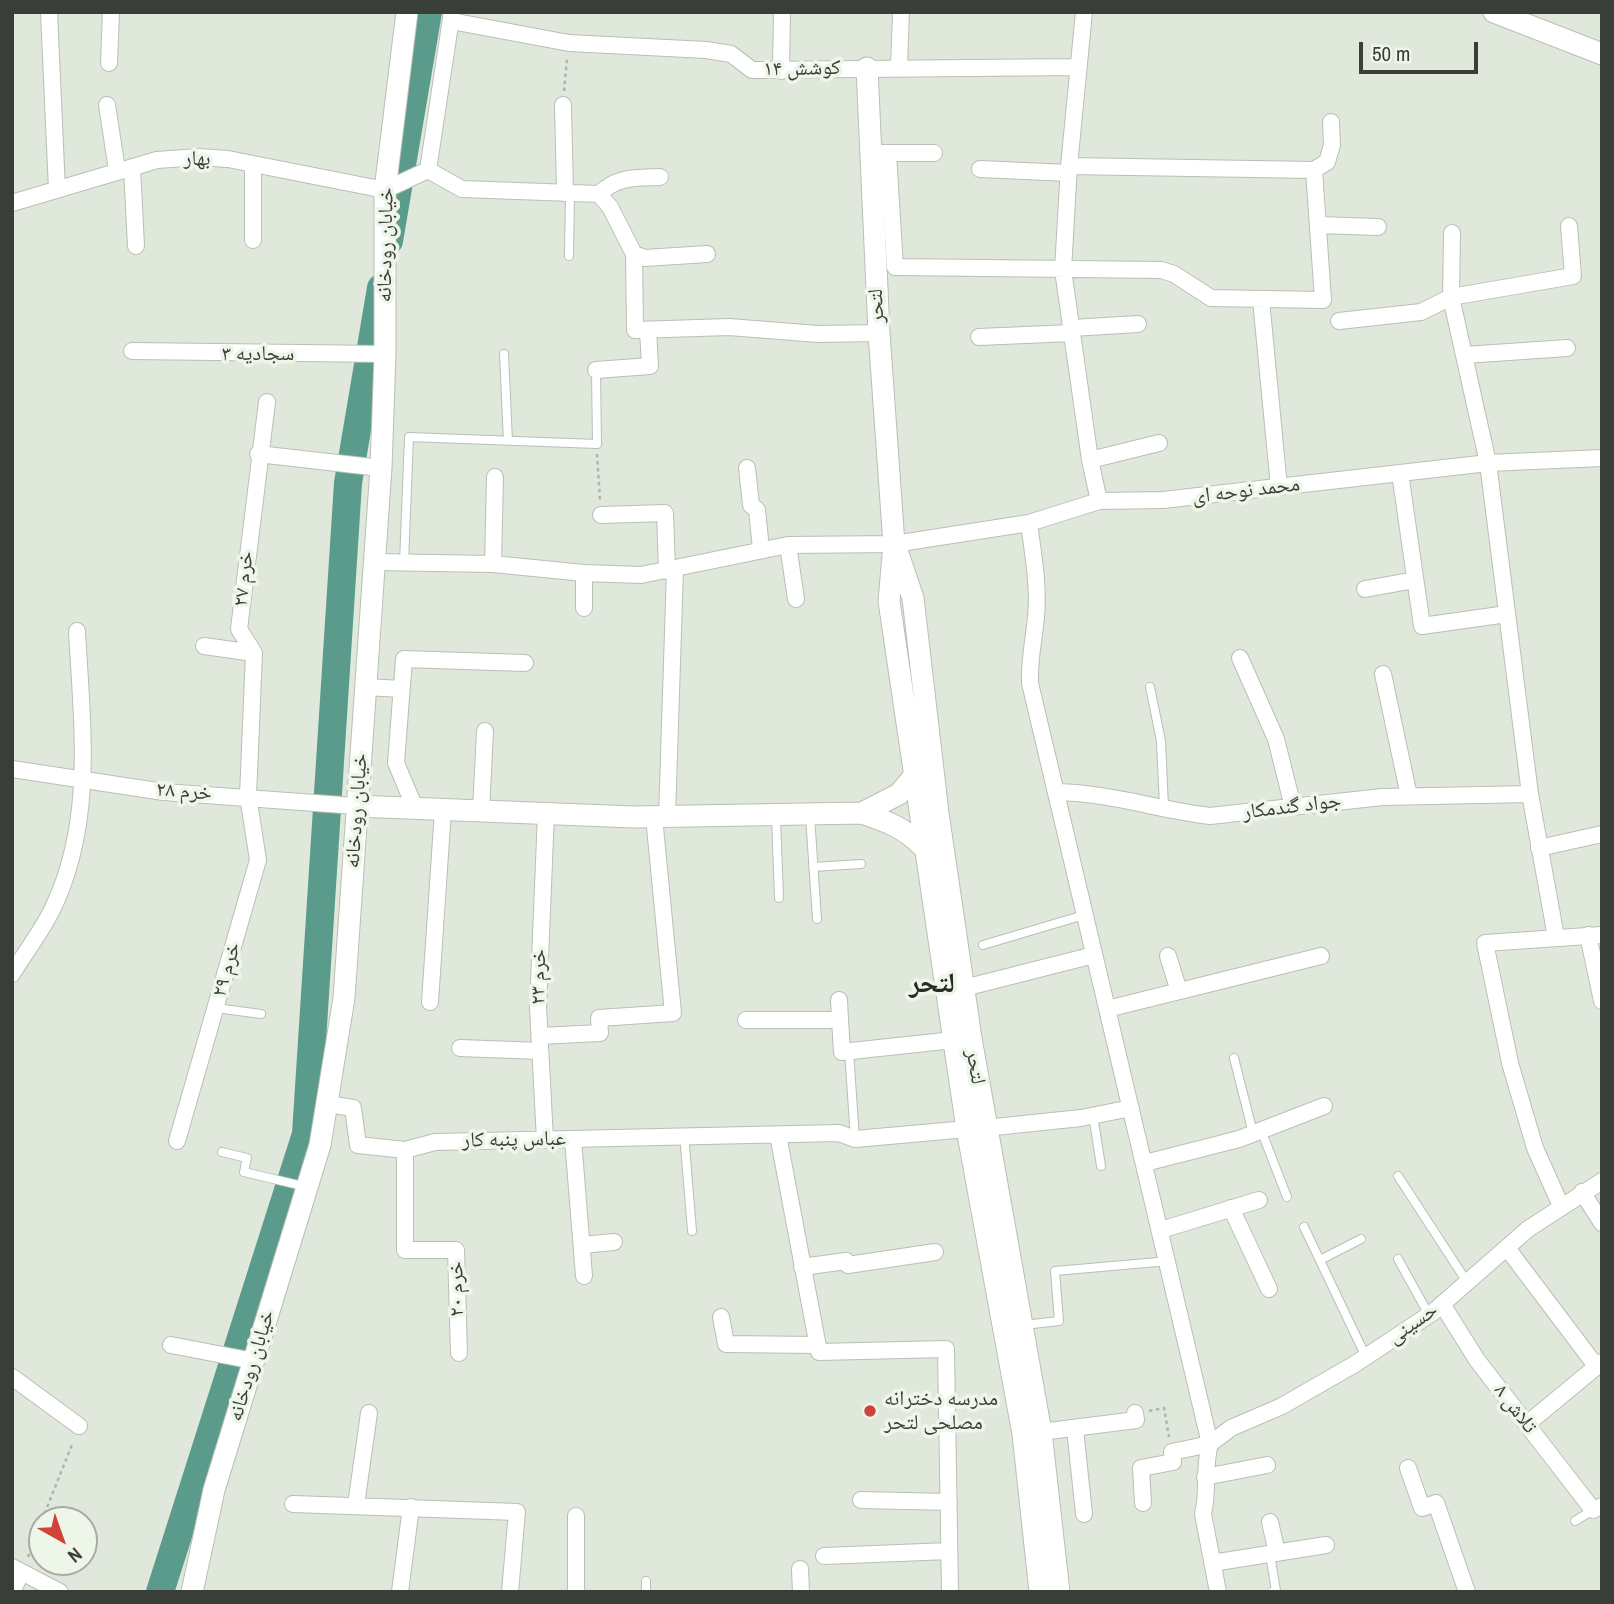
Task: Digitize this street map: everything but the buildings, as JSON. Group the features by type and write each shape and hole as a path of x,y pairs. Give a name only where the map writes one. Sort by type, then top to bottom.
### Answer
{"street":[{"path":"49,12 57,190"},
{"path":"109,63 111,12"},
{"name":"خیابان رودخانه","path":"192,1592 214,1490 307,1187 328,1104 344,998 381,468 385,354 385,190 407,12"},
{"path":"781,71 782,12"},
{"path":"899,67 901,12"},
{"path":"1084,12 1069,169 1063,270 1090,460 1099,501"},
{"path":"1494,12 1602,54"},
{"path":"428,171 452,16"},
{"name":"کوشش ۱۴","path":"452,16 569,43 706,50 730,54 752,71 899,67 1079,67"},
{"name":"لتحر","path":"867,68 879,153 879,333 894,544 889,601 923,847 954,1040 1021,1325 1041,1432 1046,1555 1040,1592"},
{"path":"107,105 124,168 136,246"},
{"path":"563,105 567,193"},
{"path":"980,169 1314,170 1327,162 1332,145 1331,121"},
{"path":"934,153 879,153 895,267 1161,270 1174,274 1211,298 1323,300 1314,170"},
{"name":"بهار","path":"12,203 124,168 157,160 199,157 385,190"},
{"path":"253,165 253,240"},
{"path":"385,190 428,171"},
{"path":"428,171 462,189 599,194 608,185 624,178 660,177"},
{"path":"596,370 650,366 641,330 634,254 610,207 599,194"},
{"path":"1318,225 1378,227"},
{"path":"1339,321 1421,312 1451,297 1573,276 1569,226"},
{"path":"1452,233 1451,297 1488,463 1530,794 1556,937"},
{"path":"634,254 645,258 707,254"},
{"path":"1261,300 1279,487"},
{"path":"979,337 1138,324"},
{"path":"641,330 729,327 818,334 879,333"},
{"path":"1465,355 1567,348"},
{"name":"سجادیه ۳","path":"132,351 385,354"},
{"name":"خرم ۲۷","path":"248,796 254,653 239,629 258,454 267,402"},
{"path":"1090,460 1159,443"},
{"path":"258,454 381,468"},
{"name":"محمد نوحه ای","path":"375,562 493,564 584,573 641,575 788,545 894,544 1029,523 1099,501 1163,500 1488,463 1602,458"},
{"path":"747,468 751,505 757,510 761,549"},
{"path":"1400,473 1422,626 1507,614"},
{"path":"493,564 495,477"},
{"path":"460,1048 540,1043 600,1033 599,1018 673,1013 660,817 671,571 665,513 601,515"},
{"path":"1029,523 1037,591 1029,662 1030,682 1169,1261 1210,1444 1204,1464 1206,1502 1203,1514 1218,1592"},
{"name":"لتحر","path":"894,544 913,598 938,813 964,988 976,1129 1023,1434 1046,1555 1059,1592"},
{"path":"788,545 796,599"},
{"path":"584,573 584,608"},
{"path":"1365,589 1415,580"},
{"path":"12,974 51,911 68,870 84,781 77,631"},
{"path":"204,646 254,653"},
{"path":"1240,658 1276,739 1293,807"},
{"path":"415,808 396,763 404,659 525,663"},
{"path":"1383,674 1409,796"},
{"path":"366,687 401,689"},
{"path":"481,811 485,731"},
{"name":"خرم ۲۸","path":"12,769 164,792 248,796 356,806"},
{"path":"862,813 899,794 915,775"},
{"name":"جواد گندمکار","path":"1058,792 1115,797 1210,816 1336,800 1530,794"},
{"name":"خرم ۲۹","path":"177,1141 258,860 248,796"},
{"path":"356,806 660,817 776,817 862,813 894,824 910,833 923,847"},
{"path":"430,1002 443,810"},
{"name":"خرم ۲۳","path":"545,1140 538,1007 546,814"},
{"path":"1539,848 1602,834"},
{"path":"1561,1206 1535,1148 1510,1063 1485,943 1595,935 1602,1001"},
{"path":"964,988 1094,955"},
{"path":"1168,956 1179,991"},
{"path":"1107,1009 1321,956"},
{"path":"839,1000 846,1051 954,1040"},
{"path":"746,1020 840,1020"},
{"name":"عباس پنبه کار","path":"328,1104 352,1108 358,1145 405,1150 435,1142 684,1134 733,1136 839,1133 855,1139 976,1129 1131,1108"},
{"path":"1145,1163 1257,1132 1324,1106"},
{"path":"778,1135 819,1352 946,1349 950,1592"},
{"path":"573,1139 584,1276"},
{"name":"خرم ۲۰","path":"405,1150 405,1250 456,1250 459,1353"},
{"name":"حسینی","path":"1210,1444 1231,1428 1282,1406 1366,1357 1429,1315 1561,1206 1602,1181"},
{"path":"1582,1192 1602,1223"},
{"path":"1161,1230 1259,1200"},
{"path":"1231,1208 1269,1289"},
{"path":"582,1245 614,1242"},
{"path":"1507,1248 1599,1364 1527,1424"},
{"path":"802,1267 846,1261 848,1265 935,1252"},
{"name":"تلاش ۸","path":"1442,1304 1477,1360 1598,1508"},
{"path":"721,1317 726,1344 817,1345"},
{"path":"171,1345 254,1361"},
{"path":"12,1377 79,1426"},
{"path":"356,1505 369,1413"},
{"path":"1041,1432 1136,1420 1135,1413"},
{"path":"1075,1429 1084,1514"},
{"path":"1143,1503 1141,1468 1173,1462 1172,1452 1210,1444"},
{"path":"1205,1477 1267,1465"},
{"path":"1408,1468 1422,1508 1436,1503 1467,1592"},
{"path":"861,1500 948,1502"},
{"path":"293,1504 517,1512 510,1592"},
{"path":"400,1592 411,1507"},
{"path":"576,1516 576,1592"},
{"path":"1270,1522 1274,1553"},
{"path":"1212,1563 1326,1545"},
{"path":"824,1556 949,1551"},
{"path":"800,1569 801,1592"},
{"path":"12,1592 17,1570 60,1592"}],"lane":[{"path":"567,193 569,256"},
{"path":"504,354 508,441"},
{"path":"404,563 409,437 597,444 596,370"},
{"path":"1150,687 1161,741 1164,807"},
{"path":"810,816 817,919"},
{"path":"776,817 779,898"},
{"path":"813,867 861,863"},
{"path":"983,945 1084,915"},
{"path":"216,1008 261,1014"},
{"path":"846,1051 855,1139"},
{"path":"1234,1058 1257,1132 1287,1197"},
{"path":"1093,1115 1101,1166"},
{"path":"684,1134 692,1231"},
{"path":"222,1152 247,1158 244,1172 307,1187"},
{"path":"1398,1176 1467,1282"},
{"path":"1304,1227 1366,1357"},
{"path":"1320,1260 1361,1239"},
{"path":"1398,1259 1429,1315"},
{"path":"1021,1325 1059,1321 1055,1271 1169,1261"},
{"path":"1575,1521 1598,1508"},
{"path":"1272,1592 1276,1591 1274,1553"},
{"path":"646,1581 646,1592"}],"path":[{"path":"563,105 569,43"},
{"path":"597,444 601,515"},
{"path":"1135,1413 1164,1408 1172,1452"},
{"path":"48,1506 79,1426"},
{"path":"17,1570 28,1548"}],"waterway":[{"path":"389,241 428,12"},
{"path":"160,1592 306,1134 348,483 381,288"}],"place":[{"name":"مدرسه دخترانه مصلحی لتحر","path":"870,1411"}],"district":[{"name":"لتحر","path":"932,984"}]}
